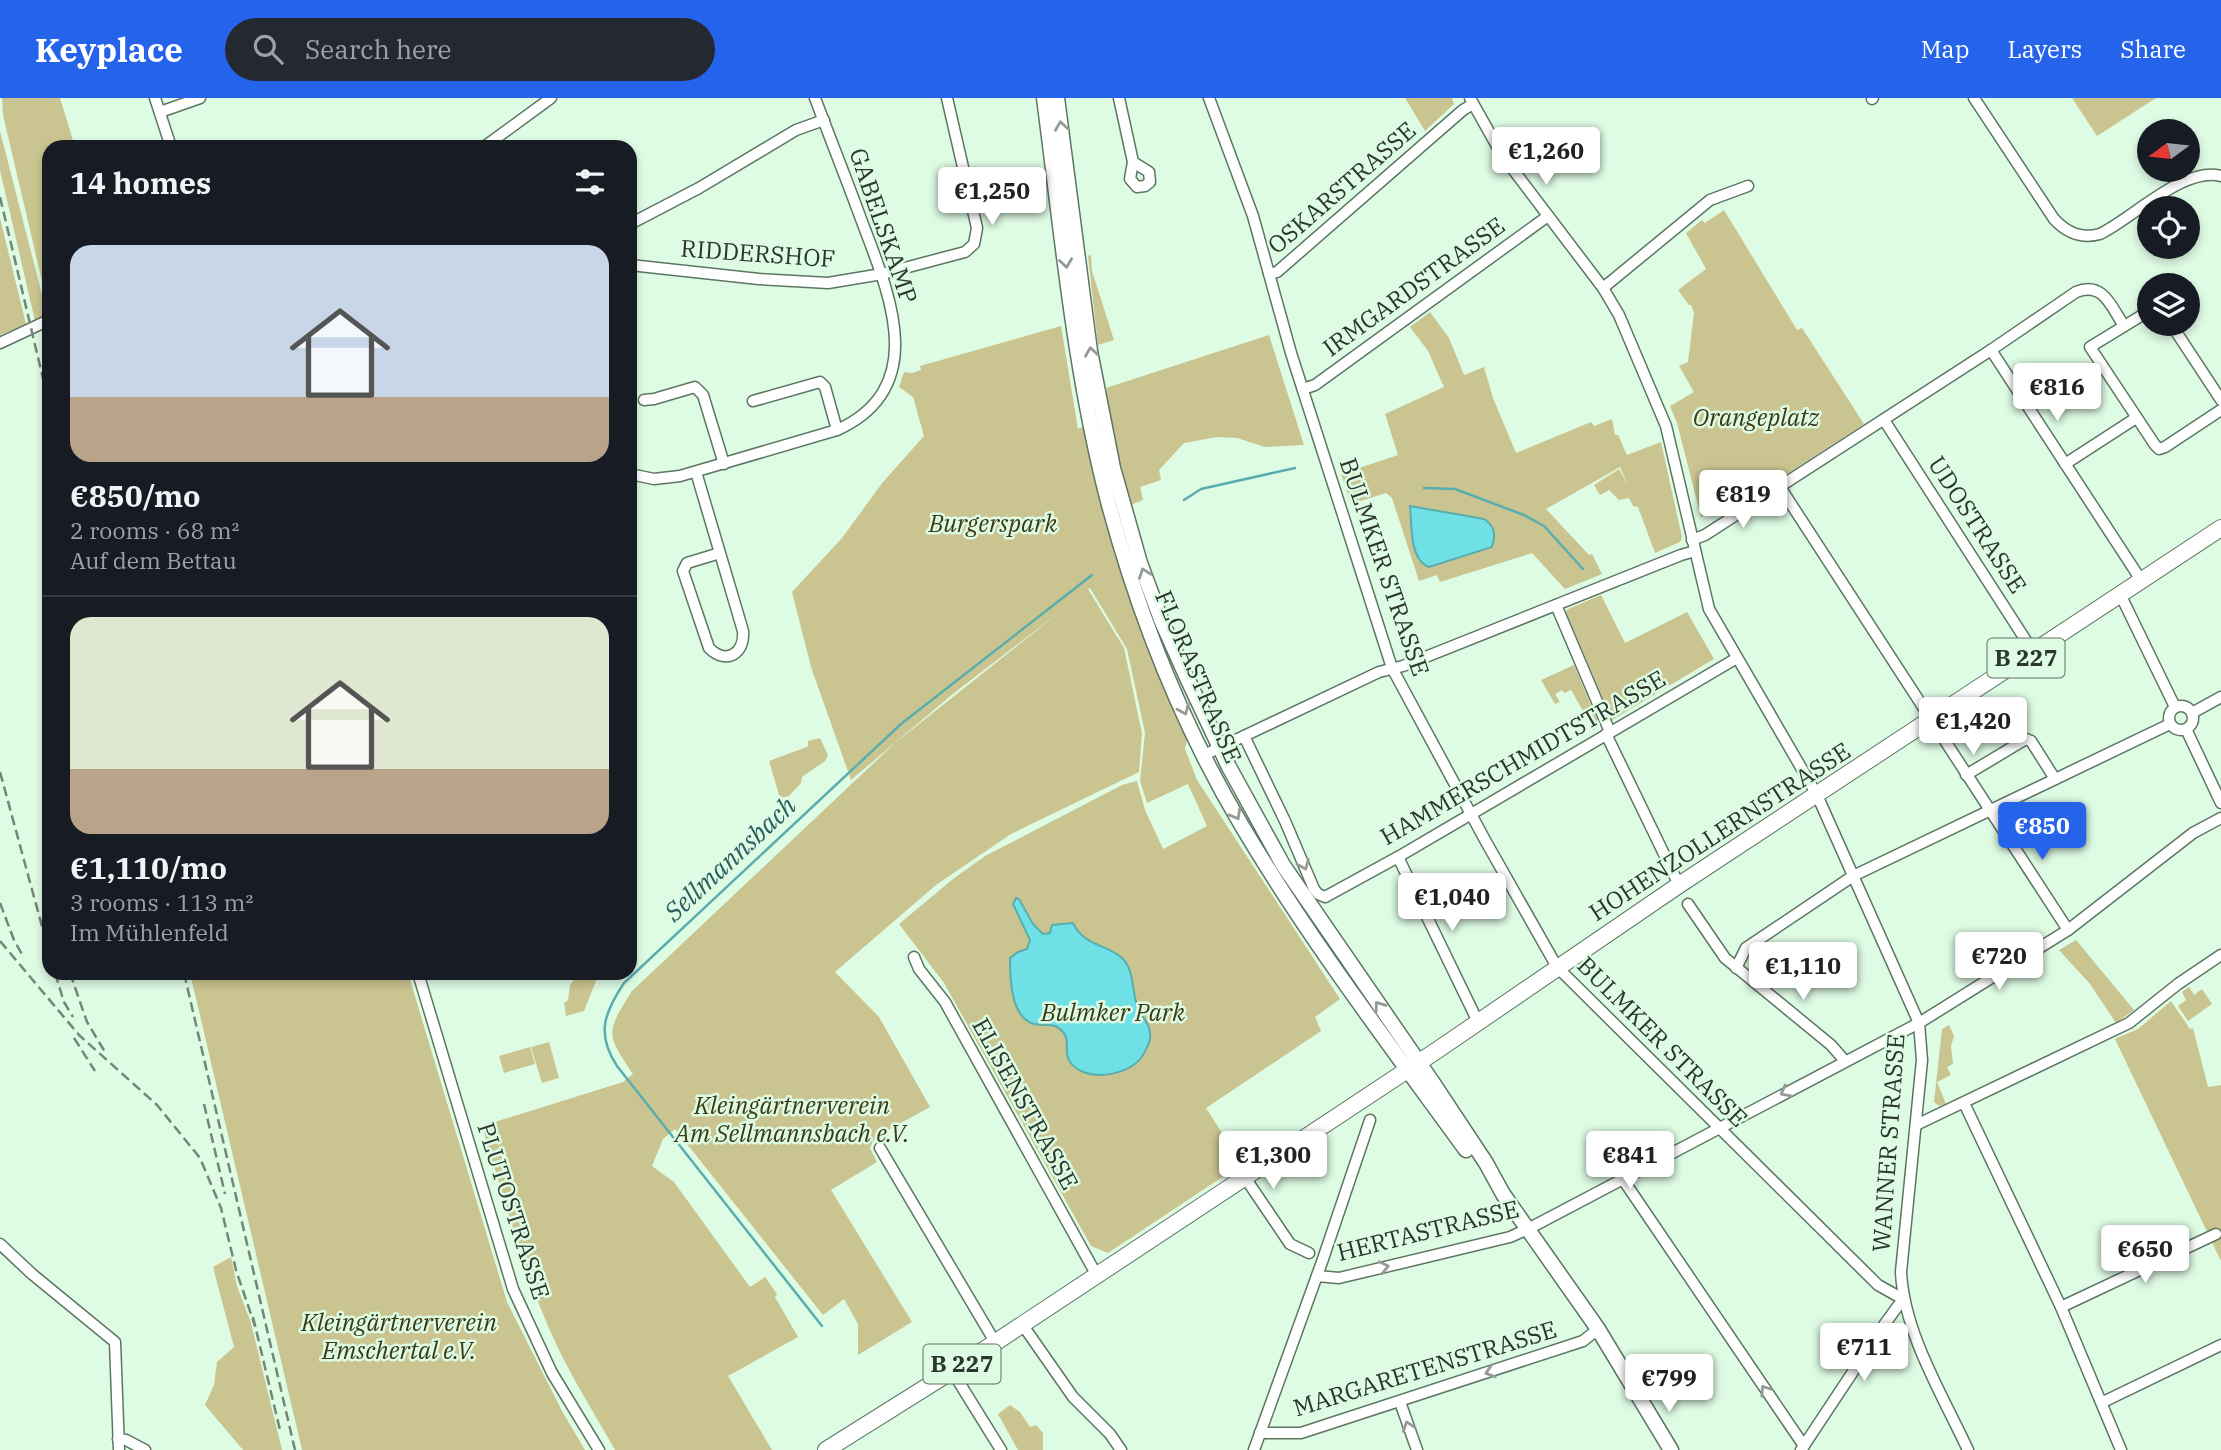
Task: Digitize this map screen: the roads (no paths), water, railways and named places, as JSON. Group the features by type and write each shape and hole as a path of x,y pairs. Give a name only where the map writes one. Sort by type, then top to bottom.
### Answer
{"main road":[{"name":"FLORASTRASSE","path":"1044,98 1089,421 1101,473 1139,601 1166,671 1204,755 1241,825 1412,1066"},
{"name":"FLORASTRASSE","path":"1057,98 1090,351 1113,468 1131,536 1162,622 1220,747 1283,865 1486,1177 1503,1194 1598,1329 1671,1450"},
{"name":"HOHENZOLLERNSTRASSE","path":"826,1450 952,1371 2221,528"},
{"name":"FLORASTRASSE","path":"1637,1396 1660,1450"}],"street":[{"path":"155,98 169,140"},
{"path":"160,112 201,98"},
{"path":"494,140 551,98"},
{"name":"GABELSKAMP","path":"637,475 666,479 837,430 872,408 885,388 893,369 896,331 882,274 815,98"},
{"name":"RIDDERSHOF","path":"637,266 813,284 842,282 882,274 965,252 974,244 976,228 947,98"},
{"path":"1119,98 1133,162"},
{"name":"BULMKER STRASSE","path":"1209,98 1242,184 1303,389 1392,668 1557,967 1878,1285 1903,1299"},
{"path":"1975,98 2054,219 2070,233 2091,236 2100,234 2186,180 2210,174 2221,176"},
{"name":"OSKARSTRASSE","path":"1269,274 1277,272 1472,101"},
{"name":"WANNER STRASSE","path":"1472,101 1502,155 1603,288 1619,315 1657,402 1672,452 1709,608 1816,795 1919,1023 1922,1060 1902,1262 1903,1299 1916,1337 1968,1450"},
{"path":"637,220 699,188 796,130 824,120"},
{"path":"1603,288 1710,200 1748,186"},
{"name":"IRMGARDSTRASSE","path":"1303,389 1315,385 1548,216"},
{"path":"1204,755 1379,671 1681,555 1705,535 2085,289 2097,290 2102,294 2124,326"},
{"path":"2137,318 2090,347 2159,449 2221,410"},
{"path":"0,343 42,323"},
{"path":"2179,336 2221,400"},
{"path":"1991,350 2141,580"},
{"path":"753,401 820,382 825,387 837,430"},
{"path":"644,400 695,387 702,395 724,464"},
{"path":"2065,464 2136,418"},
{"name":"UDOSTRASSE","path":"1884,420 2034,653"},
{"path":"696,472 720,553 743,631 744,641 741,648 725,657 715,655 709,648 683,571 687,563 720,553"},
{"path":"1780,487 2068,930"},
{"path":"2120,593 2175,707"},
{"path":"1556,605 1608,733 1679,886"},
{"name":"HAMMERSCHMIDTSTRASSE","path":"1331,895 1737,657"},
{"path":"2192,713 2221,696"},
{"path":"2183,706 2192,713 2193,720 2186,729 2179,730 2170,724 2168,716 2175,707 2183,706"},
{"path":"1737,968 1746,948 1853,876 2170,724"},
{"path":"2186,729 2221,803"},
{"name":"FLORASTRASSE","path":"1244,736 1314,889 1321,896 1331,895"},
{"path":"1966,775 2026,739 2031,741 2055,779"},
{"name":"HERTASTRASSE","path":"1317,1276 1339,1278 1510,1237 1528,1228 1919,1023 2068,930 2193,833 2221,818"},
{"path":"1398,857 1478,1022"},
{"path":"1688,904 1724,958 1831,1045 1845,1061"},
{"path":"1916,1125 2129,1023 2178,984 2221,955"},
{"name":"ELISENSTRASSE","path":"914,957 919,969 945,1002 1096,1274"},
{"name":"PLUTOSTRASSE","path":"420,980 513,1289 552,1373 599,1450"},
{"path":"1964,1103 2061,1307 2122,1450"},
{"path":"1254,1450 1370,1120"},
{"path":"880,1148 995,1342"},
{"path":"1244,1176 1287,1241 1309,1253"},
{"path":"1622,1178 1803,1448 1903,1299"},
{"path":"2061,1307 2216,1234"},
{"path":"0,1244 32,1275 115,1342 118,1445"},
{"path":"1022,1324 1073,1397 1110,1434 1121,1450"},
{"name":"MARGARETENSTRASSE","path":"1261,1433 1301,1433 1583,1341 1598,1329"},
{"path":"2103,1402 2221,1345"},
{"path":"952,1371 1001,1450"},
{"path":"1400,1402 1417,1450"},
{"path":"118,1445 126,1440 145,1450"}],"water":[{"path":"1410,506 1484,519 1494,531 1492,547 1429,567 1418,557 1415,549"},
{"path":"1016,898 1043,934 1050,933 1052,925 1073,923 1084,937 1124,960 1130,970 1137,1005 1150,1034 1145,1052 1135,1064 1106,1075 1085,1073 1070,1062 1066,1039 1060,1029 1053,1025 1034,1024 1020,1013 1013,996 1010,958 1027,949 1030,940 1013,904"}],"waterway":[{"name":"Sellmannsbach","path":"1184,500 1201,489 1295,468"},
{"name":"Sellmannsbach","path":"1424,488 1455,489 1524,515 1544,526 1583,569"},
{"name":"Sellmannsbach","path":"637,971 901,724 1092,575"},
{"name":"Sellmannsbach","path":"627,980 607,1014 605,1034 610,1054 822,1326"}],"railway":[{"path":"0,197 42,374"},
{"path":"0,772 42,926"},
{"path":"0,903 24,958"},
{"path":"0,941 79,1035 157,1105 200,1158 221,1208 236,1270 255,1326"},
{"path":"57,980 64,1002 73,1017"},
{"path":"72,980 87,1022 105,1052"},
{"path":"186,980 295,1450"},
{"path":"74,1038 95,1071"},
{"path":"204,1104 225,1194"},
{"path":"253,1317 280,1430"}],"park label":[{"name":"Orangeplatz","path":"1756,418"},
{"name":"Burgerspark","path":"993,524"},
{"name":"Bulmker Park","path":"1113,1013"},
{"name":"Kleingärtnerverein Am Sellmannsbach e.V.","path":"792,1120"},
{"name":"Kleingärtnerverein Emschertal e.V.","path":"399,1337"}]}
